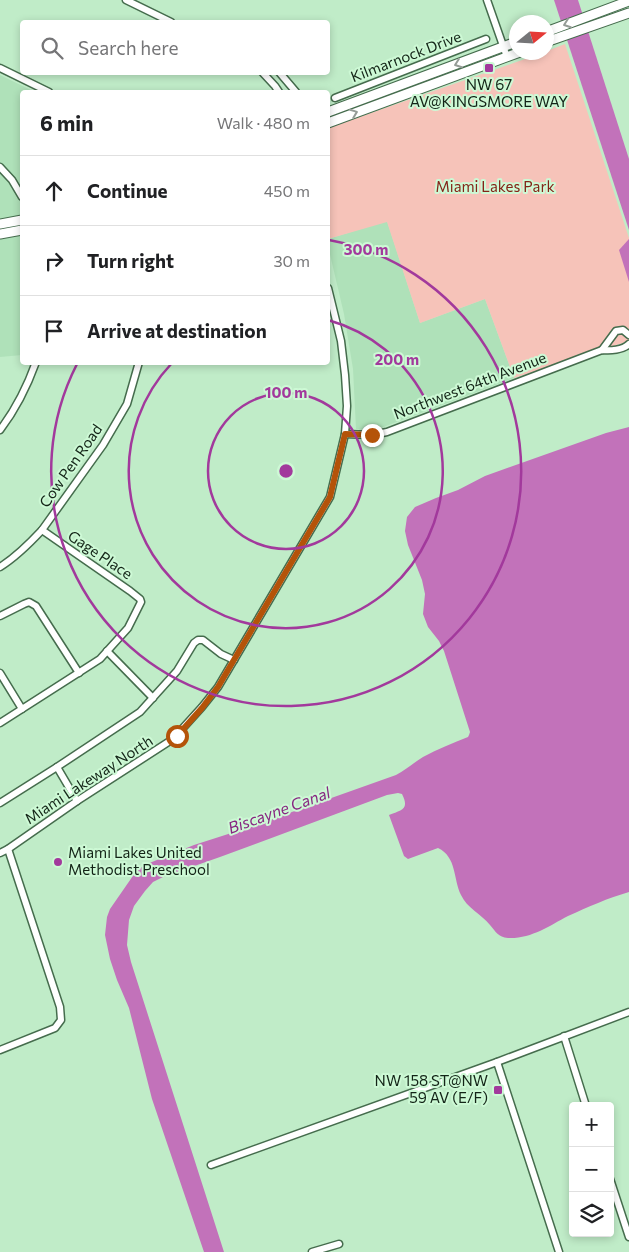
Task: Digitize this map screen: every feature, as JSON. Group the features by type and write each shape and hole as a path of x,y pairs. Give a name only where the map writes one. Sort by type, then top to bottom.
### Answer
{"main road":[{"path":"554,29 616,3 629,1"},
{"path":"616,3 629,12"},
{"path":"605,21 616,10 616,3"},
{"path":"554,39 629,12"},
{"path":"330,111 509,45"},
{"path":"330,122 507,57"},
{"path":"396,86 400,96"},
{"path":"0,224 20,220"},
{"path":"0,234 20,230"}],"street":[{"path":"126,0 167,20"},
{"path":"487,0 507,57"},
{"name":"Kilmarnock Drive","path":"335,98 486,39"},
{"path":"0,68 45,90"},
{"path":"265,75 277,90"},
{"path":"282,75 294,90"},
{"path":"0,167 12,180 20,193"},
{"name":"Miami Lakeway North","path":"0,853 8,850 77,801 173,740 218,687 330,497 345,434 347,406 341,341 330,296"},
{"path":"602,350 616,331 623,330 629,334"},
{"name":"Northwest 64th Avenue","path":"345,434 372,435 386,432 602,350 624,348 629,344"},
{"path":"0,430 27,386 35,365"},
{"name":"Cow Pen Road","path":"0,567 11,561 42,530 103,445 127,404 138,365"},
{"name":"Gage Place","path":"42,530 140,599 141,602 128,628 107,651"},
{"path":"0,616 29,602 36,606 79,674"},
{"path":"0,803 140,712 177,671 194,643 198,640 203,640 221,654 234,660"},
{"path":"0,723 79,674 100,659 107,651 153,698"},
{"path":"0,674 22,709"},
{"path":"57,767 77,801"},
{"path":"0,1050 55,1028 61,1020 60,1007 8,850"},
{"path":"211,1165 497,1062 629,1012"},
{"path":"564,1036 585,1102"},
{"path":"497,1062 559,1252"},
{"path":"614,1191 629,1237"},
{"path":"312,1252 339,1244"}],"shaded area":[{"path":"554,0 578,0 629,159 629,230"},
{"path":"0,75 31,90 20,90 20,355 0,357"},
{"path":"387,221 420,323 485,299 514,378 378,429 356,429 353,369 344,314 330,254 330,238"},
{"path":"629,239 629,282 619,250"},
{"path":"629,427 629,892 583,909 532,934 516,938 502,937 464,900 458,889 452,863 444,852 438,848 408,859 404,856 389,815 403,809 405,806 402,794 398,793 387,795 163,877 153,882 134,906 129,920 127,945 131,962 224,1252 204,1252 152,1099 129,1008 110,959 105,935 110,909 137,870 147,864 194,845 396,775 423,757 468,737 470,732 444,651 428,627 423,614 425,594 422,580 408,545 405,531 407,517 415,507 458,490 485,476 606,433"}],"green space":[{"name":"Miami Lakes Park","path":"565,44 629,238 629,341 514,378 485,299 420,323 387,222 330,238 330,127 523,60 554,60 554,48"}],"place":[{"name":"NW 67 AV@KINGSMORE WAY","path":"489,68"},
{"name":"Miami Lakes United Methodist Preschool","path":"58,862"},
{"name":"NW 158 ST@NW 59 AV (E/F)","path":"498,1090"}],"route":[{"path":"177,736 218,687 330,497 345,434 372,435"}],"water label":[{"name":"Biscayne Canal","path":"279,810"}]}
